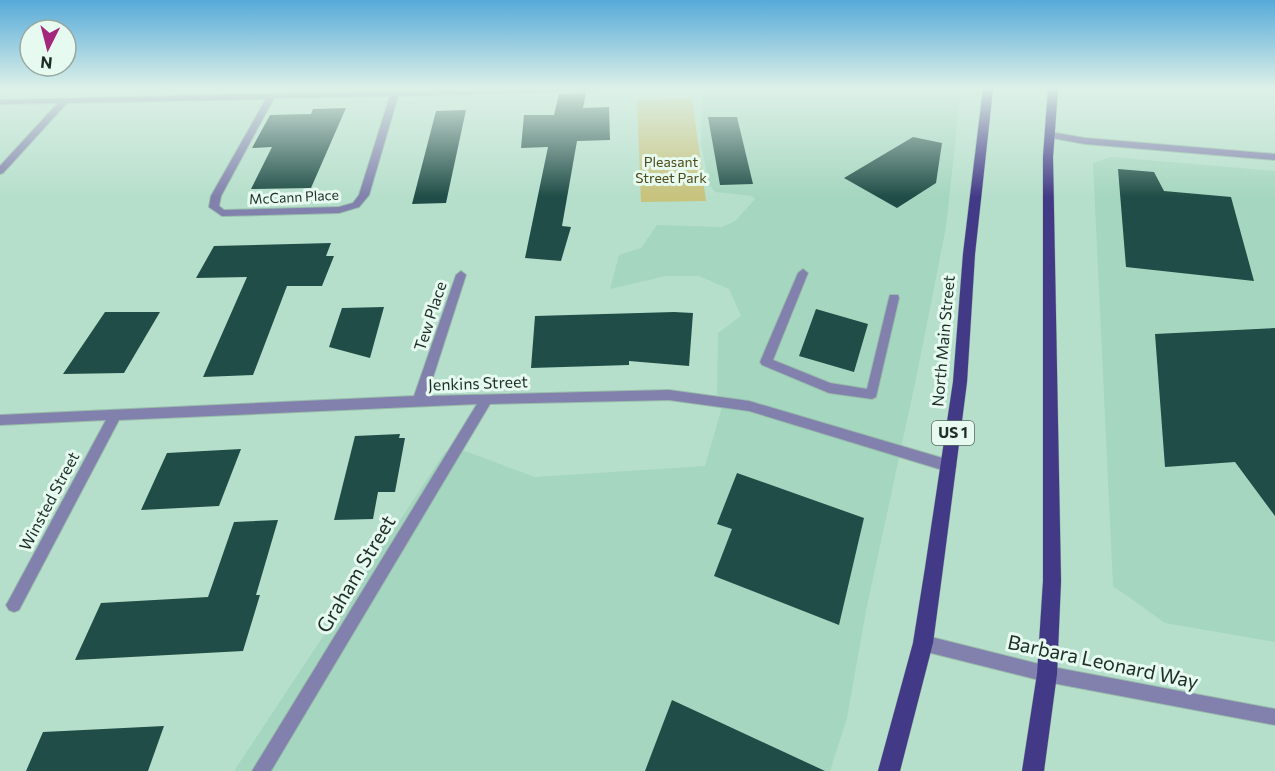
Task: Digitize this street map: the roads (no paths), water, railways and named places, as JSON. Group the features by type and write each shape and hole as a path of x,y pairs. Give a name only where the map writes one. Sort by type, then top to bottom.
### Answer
{"main road":[{"name":"North Main Street","path":"889,771 923,643 949,466 960,382 969,254 984,125"},
{"path":"1033,771 1047,674 1052,581 1048,168 1051,125"}],"street":[{"path":"0,171 42,125"},
{"name":"McCann Place","path":"255,125 216,196 214,207 222,213 339,210 356,205 364,195 386,125"},
{"path":"1050,135 1085,141 1275,157"},
{"path":"803,273 766,362 829,388 872,394 894,298"},
{"name":"Tew Place","path":"419,401 461,275"},
{"name":"Jenkins Street","path":"0,420 419,401 669,395 749,406 949,466"},
{"name":"Graham Street","path":"261,771 487,399"},
{"name":"Winsted Street","path":"14,605 115,415"},
{"name":"Barbara Leonard Way","path":"923,643 1047,674 1275,717"}],"park label":[{"name":"Pleasant Street Park","path":"671,170"}]}
